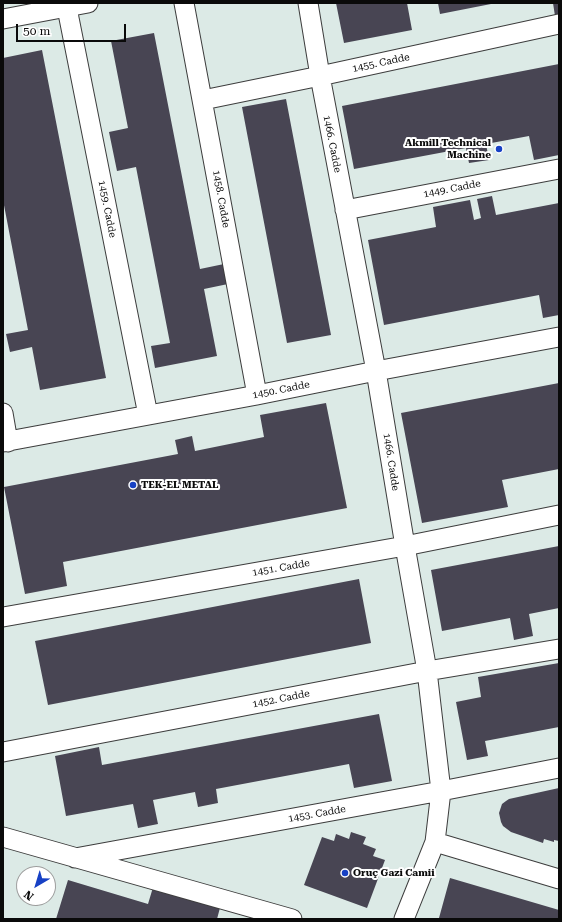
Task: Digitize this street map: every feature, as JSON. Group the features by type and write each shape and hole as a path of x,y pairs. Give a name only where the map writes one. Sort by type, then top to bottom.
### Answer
{"lane":[{"path":"3,19 66,5 88,3"},
{"name":"1458. Cadde","path":"184,3 257,395"},
{"name":"1466. Cadde","path":"308,3 344,210 376,371 427,671 441,791 435,842 404,919"},
{"name":"1459. Cadde","path":"66,5 148,415"},
{"name":"1455. Cadde","path":"203,100 559,24"},
{"name":"1449. Cadde","path":"344,210 559,169"},
{"name":"1450. Cadde","path":"6,442 559,337"},
{"path":"3,413 6,442"},
{"name":"1451. Cadde","path":"3,617 405,546 559,515"},
{"name":"1452. Cadde","path":"3,752 427,671 559,649"},
{"name":"1453. Cadde","path":"75,858 559,768"},
{"path":"3,837 292,919"},
{"path":"435,842 559,879"}],"shaded area":[{"path":"3,3 559,3 559,919 3,919"}],"building":[{"path":"336,3 407,3 412,30 344,43"},
{"path":"438,3 491,3 491,4 440,14"},
{"path":"553,3 559,3 559,15 555,16"},
{"path":"154,33 200,269 224,264 228,284 204,289 217,356 155,368 151,346 170,343 136,167 117,171 109,132 128,128 111,41"},
{"path":"42,50 106,378 40,390 32,347 10,352 6,334 28,330 3,200 3,58"},
{"path":"559,64 559,155 534,160 529,136 486,144 489,160 469,163 466,148 354,169 342,106"},
{"path":"286,99 331,335 287,343 242,107"},
{"path":"492,196 496,215 559,203 559,315 543,318 539,295 384,325 368,240 436,227 433,207 470,200 474,220 481,218 477,199"},
{"path":"559,383 559,469 502,480 508,507 422,523 401,413"},
{"path":"326,403 347,508 63,562 67,586 25,594 4,487 178,454 175,440 192,436 195,451 264,437 260,415"},
{"path":"559,546 559,608 529,614 533,636 514,640 510,618 442,631 431,570"},
{"path":"359,579 371,643 48,705 35,641"},
{"path":"559,663 559,727 485,741 488,756 467,760 456,702 481,697 478,677"},
{"path":"379,714 392,781 354,788 349,764 216,789 218,803 198,807 195,792 153,800 158,824 138,828 133,804 66,816 55,756 99,747 102,765"},
{"path":"559,788 559,841 554,840 554,842 544,839 543,843 511,832 503,826 499,813 502,804 506,801 509,799"},
{"name":"Oruç Gazi Camii","path":"351,832 366,837 363,844 376,849 373,856 385,860 367,908 304,885 322,837 334,841 336,834 349,839"},
{"path":"450,878 559,910 559,919 441,919 439,918"},
{"path":"68,880 148,904 154,884 221,904 217,919 56,919"}],"place":[{"name":"Akmill Technical Machine","path":"499,149"},
{"name":"TEK-EL METAL","path":"133,485"},
{"name":"Oruç Gazi Camii","path":"345,873"}]}
